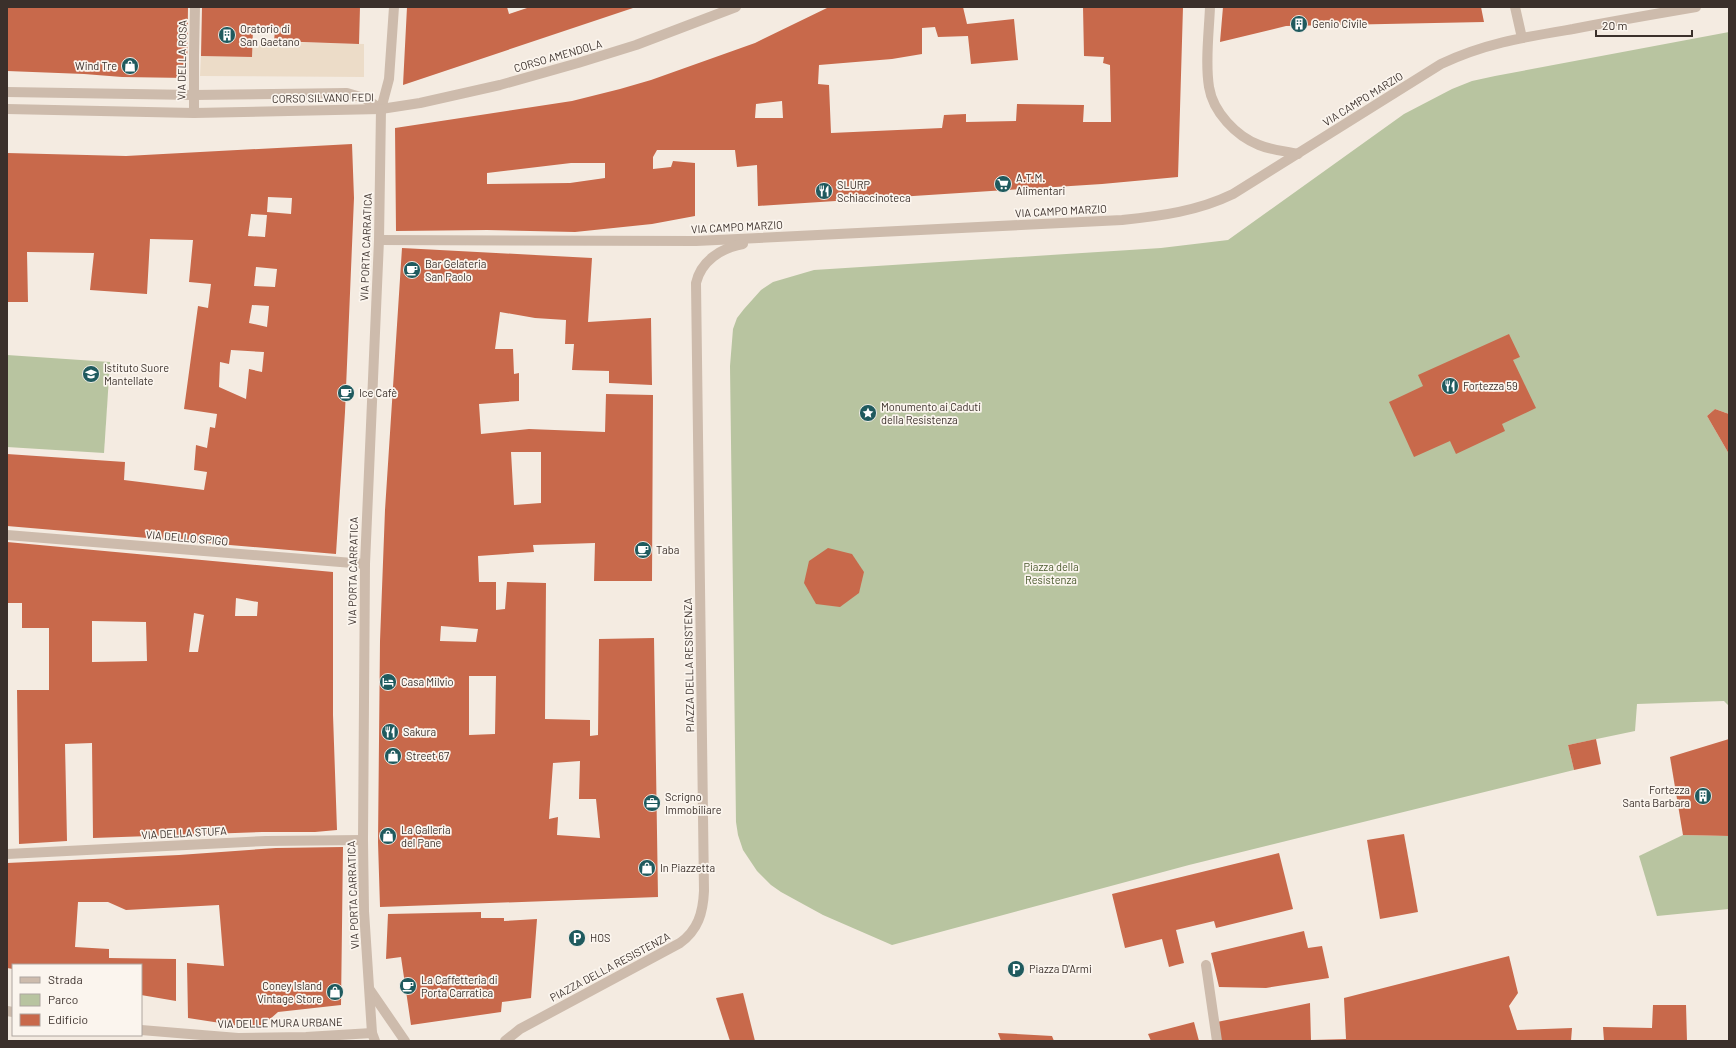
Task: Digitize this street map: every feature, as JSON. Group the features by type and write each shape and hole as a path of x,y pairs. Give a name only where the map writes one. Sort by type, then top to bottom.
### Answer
{"street":[{"name":"VIA DELLA ROSA","path":"194,113 195,7"},
{"name":"VIA PORTA CARRATICA","path":"374,1037 364,910 363,840 365,564 379,240 381,109 389,79 394,7"},
{"name":"CORSO AMENDOLA","path":"381,109 420,103 500,85 578,63 636,45 736,7"},
{"path":"1210,7 1208,75 1209,87 1216,106 1233,128 1246,138 1270,149 1298,154"},
{"path":"1516,7 1522,38"},
{"name":"VIA CAMPO MARZIO","path":"379,240 664,242 1122,220 1185,211 1218,201 1233,194 1440,64 1480,47 1522,38 1696,7"},
{"name":"CORSO SILVANO FEDI","path":"7,92 194,95 347,93 364,98 381,109"},
{"name":"CORSO SILVANO FEDI","path":"7,109 194,113 381,109"},
{"name":"PIAZZA DELLA RESISTENZA","path":"505,1041 520,1029 680,943 688,937 695,928 703,911 704,892 696,283 702,268 714,256 731,246 784,237"},
{"name":"VIA DELLO SPIGO","path":"7,535 365,564"},
{"name":"VIA DELLA STUFA","path":"7,854 266,841 363,840"},
{"path":"1206,965 1217,1041"},
{"path":"370,990 405,1041"},
{"name":"VIA DELLE MURA URBANE","path":"142,1030 238,1038 374,1037"}],"green space":[{"name":"Piazza della Resistenza","path":"1729,32 1729,414 1715,409 1707,416 1729,454 1729,706 1724,701 1637,704 1635,731 1568,745 1574,770 1189,865 892,945 823,915 781,892 771,885 757,871 743,850 738,835 736,822 730,366 733,329 737,318 761,290 773,282 814,270 1161,248 1228,240 1404,114 1452,89 1472,81 1495,76"},
{"path":"7,355 110,362 104,453 7,447"},
{"path":"1683,835 1729,836 1729,909 1657,916 1639,856"}],"shaded area":[{"path":"252,41 364,44 364,77 200,76 201,56 252,57"}],"building":[{"path":"7,7 188,7 187,78 122,77 7,71"},
{"path":"202,7 360,7 359,44 274,41 275,30 253,29 252,57 201,56"},
{"path":"407,7 507,7 509,14 530,7 636,7 403,85"},
{"path":"829,7 963,7 967,24 1014,19 1018,60 971,64 968,36 938,37 935,27 922,28 922,54 892,59 819,65 818,84 829,85 831,133 942,128 944,115 966,114 966,122 1016,121 1017,104 1084,105 1083,122 1111,122 1110,65 1103,63 1104,57 1084,56 1083,7 1183,7 1178,177 1102,184 758,206 757,165 737,167 735,150 657,150 653,157 653,169 671,167 673,161 695,163 695,216 652,224 575,232 487,230 396,231 395,128 572,101 651,80 755,43","holes":["782,101 783,118 755,118 756,104","571,163 605,163 605,178 570,183 487,184 487,173"]},
{"name":"Genio Civile","path":"1223,7 1481,7 1484,22 1286,26 1220,42"},
{"path":"352,144 354,198 345,412 336,554 7,526 7,454 125,462 124,480 204,490 207,472 194,470 196,445 207,448 210,427 215,428 217,414 184,409 198,306 208,308 211,284 189,282 193,240 150,239 147,294 90,290 94,253 27,252 28,302 7,302 7,153 126,156","holes":["268,197 292,198 291,214 267,212","251,214 267,215 265,237 248,236","256,267 277,269 275,287 254,286","252,305 269,306 267,327 249,323","231,350 264,352 262,372 249,369 246,399 219,387 220,362 229,364"]},
{"path":"402,248 592,258 588,322 651,318 652,385 609,383 609,371 572,370 574,344 565,344 566,320 535,318 500,312 495,349 513,349 514,374 519,373 519,401 479,404 481,434 529,429 605,432 606,394 653,395 652,581 594,581 595,543 533,545 534,552 478,556 479,582 496,582 496,610 505,609 507,582 546,583 545,719 590,720 590,736 598,735 599,639 654,638 658,897 380,907 378,842 380,641 385,510","holes":["511,452 541,452 541,503 514,505","441,626 478,629 476,642 440,641","469,676 496,676 495,734 469,735","580,761 579,799 596,799 600,838 557,835 558,817 549,819 553,763"]},
{"path":"1509,334 1520,357 1513,360 1536,408 1502,424 1505,431 1456,454 1450,441 1414,457 1389,402 1423,386 1418,375"},
{"path":"1715,409 1729,414 1729,454 1707,416"},
{"path":"7,542 333,572 333,715 337,830 315,832 262,832 93,838 92,743 65,744 67,841 19,844 17,690 49,690 49,628 22,628 22,603 7,603","holes":["236,598 258,602 257,616 235,616","194,613 204,615 198,652 189,652","92,621 146,622 147,661 92,662"]},
{"path":"828,548 852,554 864,572 859,593 840,607 816,604 804,583 809,561"},
{"path":"1596,739 1601,764 1574,770 1568,745"},
{"name":"Fortezza Santa Barbara","path":"1729,739 1729,836 1683,835 1670,757"},
{"path":"1404,834 1418,912 1380,919 1367,840"},
{"path":"343,847 341,1005 278,1012 259,1029 188,1018 187,963 224,966 219,905 126,910 108,902 78,902 75,947 109,949 109,958 176,959 176,1001 142,995 142,964 12,964 12,969 7,968 7,863 179,855 276,848"},
{"path":"1279,853 1293,909 1216,928 1214,921 1176,930 1184,963 1169,967 1162,939 1125,948 1112,894"},
{"path":"481,912 481,918 504,918 504,921 537,919 531,998 502,1002 501,1012 411,1025 401,957 386,959 388,914"},
{"path":"1304,931 1308,948 1322,946 1329,978 1266,988 1219,987 1211,953"},
{"path":"1509,956 1518,993 1509,1006 1517,1030 1572,1028 1571,1041 1221,1041 1217,1022 1310,1003 1311,1040 1346,1039 1344,998"},
{"path":"743,993 755,1041 730,1041 716,998"},
{"path":"1653,1005 1686,1005 1687,1041 1604,1041 1603,1027 1652,1028"},
{"path":"1194,1022 1199,1041 1151,1041 1148,1034"},
{"path":"998,1033 1052,1036 1054,1041 1001,1041"}],"place":[{"name":"Genio Civile","path":"1299,24"},
{"name":"Oratorio di San Gaetano","path":"227,35"},
{"name":"Wind Tre","path":"130,66"},
{"name":"A.T.M. Alimentari","path":"1003,184"},
{"name":"SLURP Schiaccinoteca","path":"824,191"},
{"name":"Bar Gelateria San Paolo","path":"412,270"},
{"name":"Istituto Suore Mantellate","path":"91,374"},
{"name":"Fortezza 59","path":"1450,386"},
{"name":"Ice Cafè","path":"346,393"},
{"name":"Monumento ai Caduti della Resistenza","path":"868,413"},
{"name":"Taba","path":"643,550"},
{"name":"Casa Milvio","path":"388,682"},
{"name":"Sakura","path":"390,732"},
{"name":"Street 67","path":"393,756"},
{"name":"Fortezza Santa Barbara","path":"1703,796"},
{"name":"Scrigno Immobiliare","path":"652,803"},
{"name":"La Galleria del Pane","path":"388,836"},
{"name":"In Piazzetta","path":"647,868"},
{"name":"HOS","path":"577,938"},
{"name":"Piazza D'Armi","path":"1016,969"},
{"name":"La Caffetteria di Porta Carratica","path":"408,986"},
{"name":"Coney Island Vintage Store","path":"335,992"}]}
